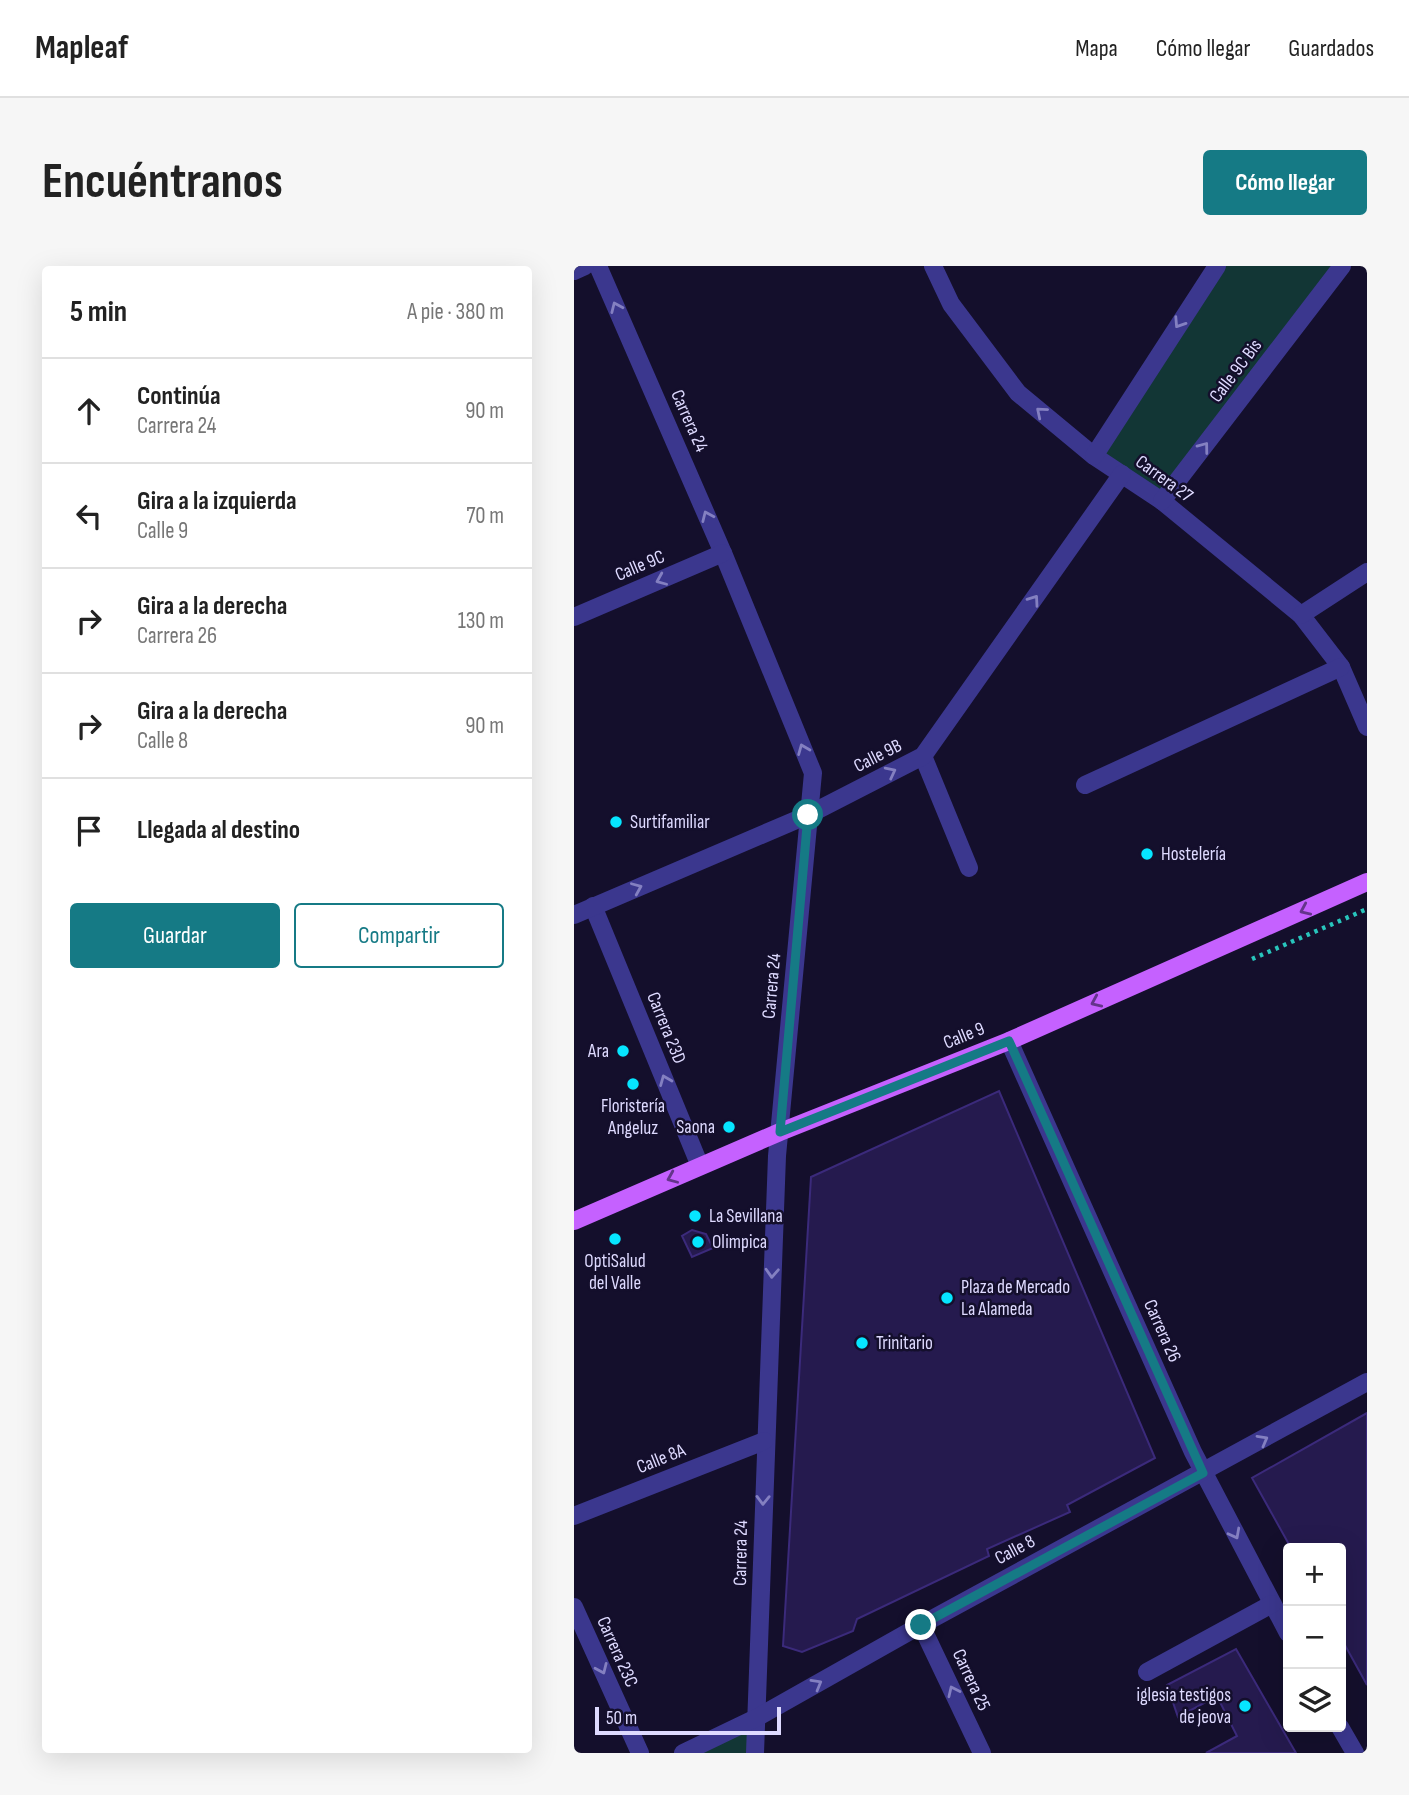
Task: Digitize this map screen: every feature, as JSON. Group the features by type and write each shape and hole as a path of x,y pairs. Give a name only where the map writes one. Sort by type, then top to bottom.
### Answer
{"main road":[{"name":"Calle 9","path":"574,1221 780,1132 1009,1041 1367,883"}],"street":[{"path":"574,271 585,266"},
{"name":"Carrera 24","path":"598,266 723,553 813,773 780,1132 764,1441 755,1753"},
{"name":"Carrera 27","path":"933,266 951,304 1018,393 1094,456 1162,501 1301,615 1341,667 1367,727"},
{"path":"1094,456 1217,266"},
{"name":"Calle 9C Bis","path":"1162,501 1342,266"},
{"name":"Calle 9B","path":"574,915 808,815 923,756 1122,474"},
{"name":"Calle 9C","path":"574,617 723,553"},
{"path":"1301,615 1367,572"},
{"path":"1086,785 1341,667"},
{"path":"923,756 969,868"},
{"name":"Carrera 23D","path":"593,906 700,1166"},
{"name":"Carrera 26","path":"1009,1041 1203,1473 1283,1624"},
{"name":"Calle 8","path":"683,1753 758,1717 1367,1382"},
{"name":"Calle 8A","path":"574,1516 764,1441"},
{"path":"1147,1672 1272,1604"},
{"name":"Carrera 23C","path":"574,1607 640,1753"},
{"name":"Carrera 25","path":"921,1625 982,1753"},
{"path":"1343,1732 1355,1753"}],"green space":[{"path":"1217,266 1342,266 1162,501 1094,456"},
{"path":"758,1717 755,1753 683,1753"}],"building":[{"name":"Plaza de Mercado La Alameda","path":"999,1091 1155,1458 1067,1505 1070,1512 987,1549 989,1556 857,1619 853,1631 802,1652 783,1646 811,1177"},
{"name":"Olimpica","path":"692,1230 706,1234 713,1248 692,1257 682,1236"},
{"path":"1367,1413 1367,1685 1346,1647 1346,1543 1288,1543 1252,1478"},
{"name":"iglesia testigos de jeova","path":"1236,1649 1296,1753 1206,1753 1237,1736 1217,1696 1178,1717 1167,1685"}],"place":[{"name":"Surtifamiliar","path":"616,822"},
{"name":"Hostelería","path":"1147,854"},
{"name":"Ara","path":"623,1051"},
{"name":"Floristería Angeluz","path":"633,1084"},
{"name":"Saona","path":"729,1127"},
{"name":"La Sevillana","path":"695,1216"},
{"name":"OptiSalud del Valle","path":"615,1239"},
{"name":"Olimpica","path":"698,1242"},
{"name":"Plaza de Mercado La Alameda","path":"947,1298"},
{"name":"Trinitario","path":"862,1343"},
{"name":"iglesia testigos de jeova","path":"1245,1706"}],"route":[{"path":"808,815 780,1132 1009,1041 1203,1473 921,1625"}]}
